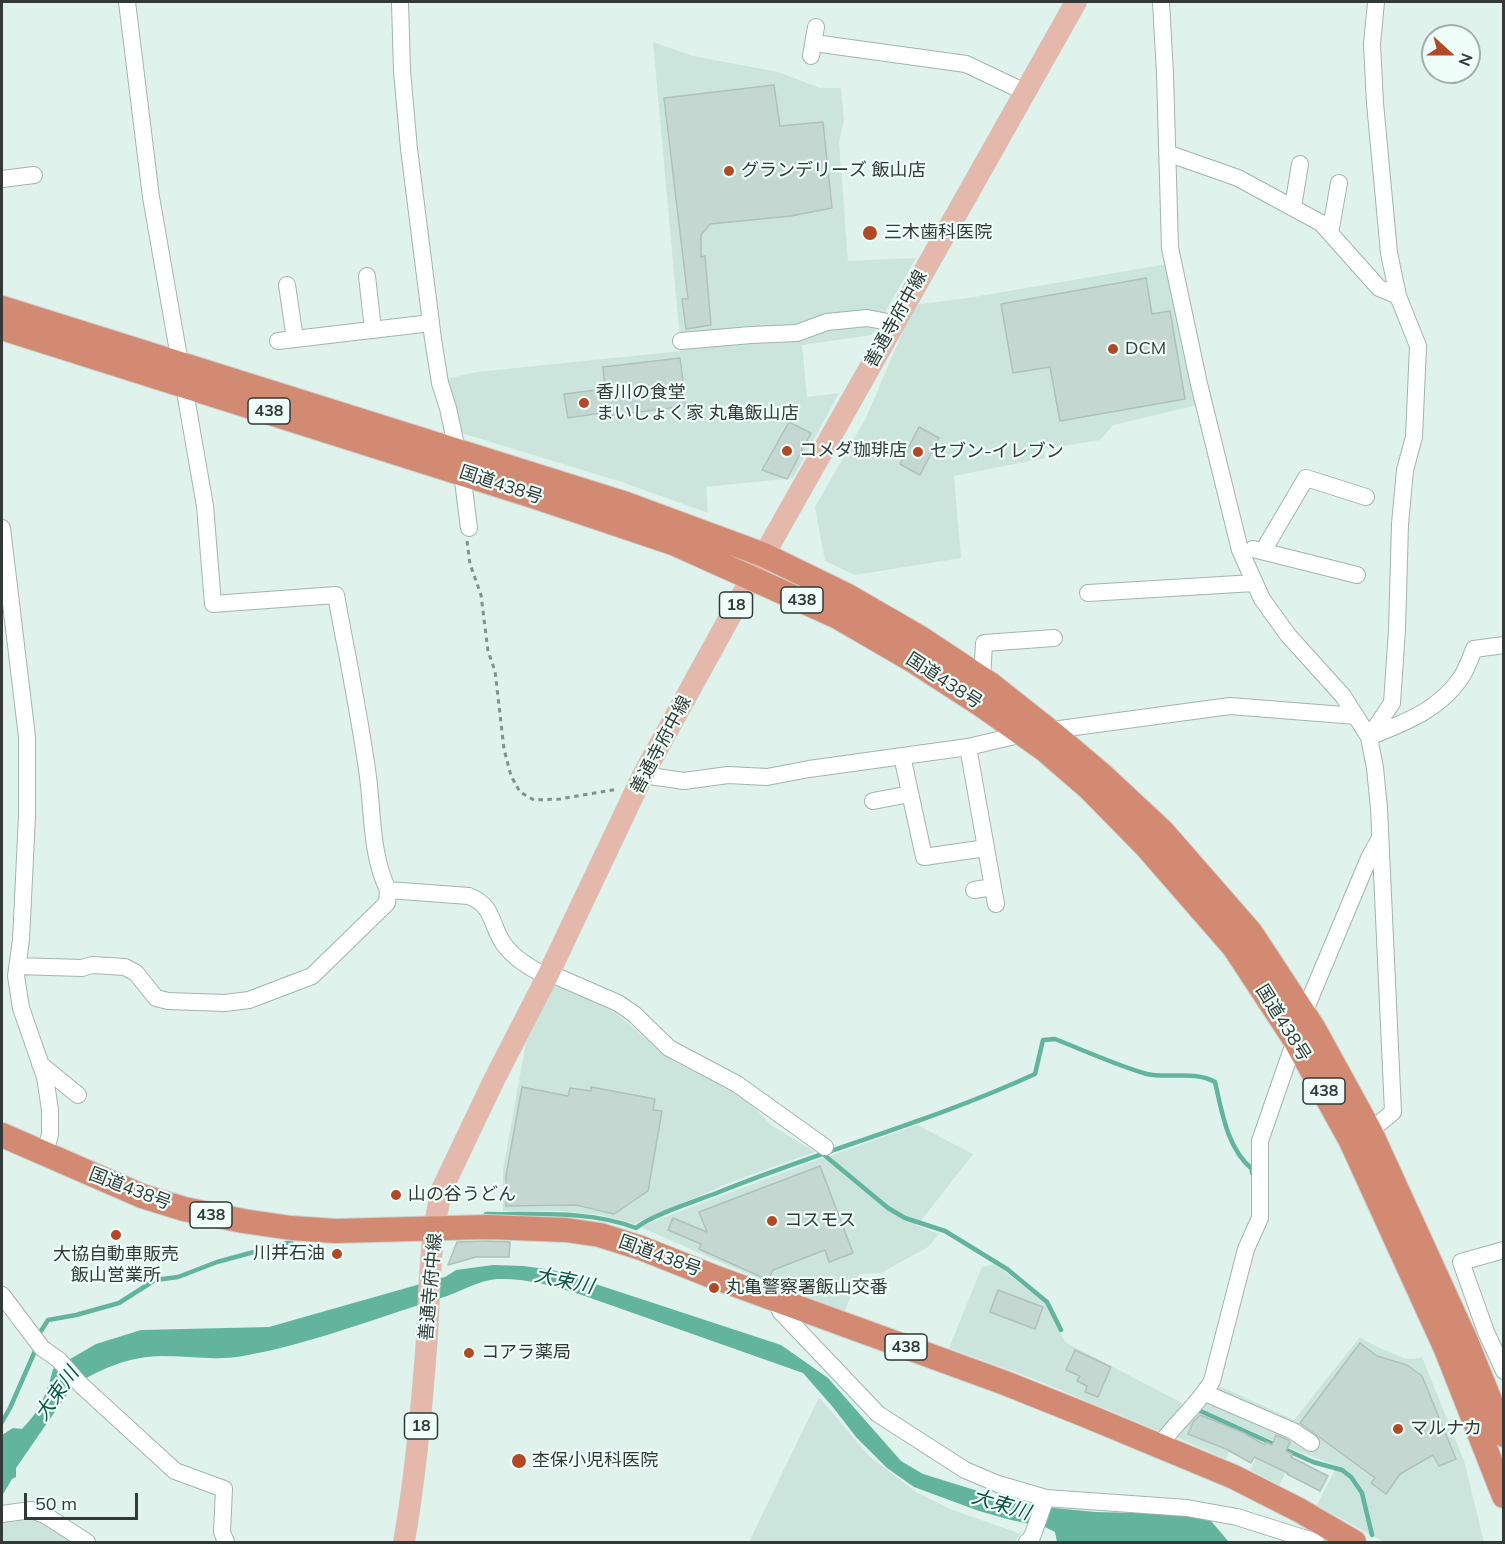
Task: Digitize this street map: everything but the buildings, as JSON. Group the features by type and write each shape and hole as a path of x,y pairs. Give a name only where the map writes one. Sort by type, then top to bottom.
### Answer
{"highway":[{"name":"国道438号","path":"2,308 182,374 460,463 673,543 838,617 912,660 1045,750 1090,789 1146,846 1233,947 1361,1136"},
{"name":"国道438号","path":"2,328 182,374"},
{"name":"国道438号","path":"460,463 626,504 764,555 846,594 922,639 982,679 1103,776 1162,831 1251,933 1314,1029 1361,1136 1466,1341 1503,1435"},
{"name":"国道438号","path":"2,1135 142,1196 226,1218 291,1228 335,1231 487,1227 566,1230 600,1235 641,1248 1005,1383 1266,1493 1354,1542"},
{"name":"国道438号","path":"1466,1341 1503,1496"}],"main road":[{"name":"善通寺府中線","path":"404,1542 421,1428 430,1271 438,1205 443,1187 641,780 893,323 1076,2"}],"street":[{"path":"17,966 82,968 92,965 124,966 136,973 156,998 225,1003 249,1000 312,976 387,903 388,890 380,873 371,813 369,778 336,596 213,604 205,507 151,197 127,2"},
{"path":"400,2 402,71 407,127 431,323 440,383 460,463 469,528"},
{"path":"1161,2 1170,248 1199,384 1239,546 1262,599 1288,635 1343,696 1369,737 1376,768 1393,1112 1361,1136"},
{"path":"1369,737 1392,703 1400,524 1405,470 1414,436 1418,390 1418,346 1398,296 1389,253 1375,103 1372,44 1376,2"},
{"path":"814,42 966,64 1024,92"},
{"path":"1167,153 1238,178 1321,223 1379,288 1398,296"},
{"path":"1293,207 1300,164"},
{"path":"2,179 34,175"},
{"path":"1330,233 1339,183"},
{"path":"368,276 373,330"},
{"path":"287,285 286,340 431,323"},
{"path":"681,341 751,334 797,333 827,322 867,318 893,323"},
{"path":"1263,551 1306,478 1366,497"},
{"path":"2,528 7,616 27,737 28,776 21,940 16,976 21,1008 45,1077 50,1110 50,1135 44,1154"},
{"path":"1239,546 1357,574"},
{"path":"1088,593 1254,583"},
{"path":"982,679 984,643 1054,638"},
{"path":"1369,737 1414,719 1436,705 1460,679 1474,649 1503,645"},
{"path":"641,780 684,781 728,775 767,777 968,747 1023,734 1230,706 1356,716"},
{"path":"968,747 996,904"},
{"path":"902,756 924,857 986,848"},
{"path":"873,801 910,794"},
{"path":"1304,1013 1369,858 1380,840"},
{"path":"974,890 993,886"},
{"path":"388,890 468,896 480,901 488,910 503,943 514,955 548,975 618,1003 634,1014 669,1048 737,1084 825,1147"},
{"path":"1159,1446 1171,1428 1205,1392 1212,1381 1246,1249 1260,1218 1260,1141 1295,1040"},
{"path":"40,1064 78,1095"},
{"path":"1503,1250 1461,1262 1466,1341 1503,1371"},
{"path":"2,1295 42,1348 59,1360 80,1384 175,1471 224,1490 222,1532 226,1542"},
{"path":"777,1300 780,1311 878,1414 965,1470 1045,1500 1187,1508 1237,1517 1316,1542"},
{"path":"1205,1392 1293,1431 1311,1443"},
{"path":"1030,1540 1045,1500"},
{"path":"2,1514 31,1510 45,1515 87,1542"}],"path":[{"path":"469,528 466,548 481,595 488,651 495,671 504,749 511,776 520,792 534,800 561,799 641,780"}],"shaded area":[{"path":"653,42 693,56 778,72 820,88 841,88 844,121 839,142 848,261 916,258 872,335 802,345 807,397 839,393 793,478 706,487 708,513 622,482 458,432 447,379 477,372 681,351"},
{"path":"1167,264 1198,405 1113,425 1100,440 1044,449 1045,458 954,476 961,558 855,575 825,561 815,507 866,418 914,305"},
{"path":"553,984 608,1007 673,1061 731,1091 752,1105 771,1125 815,1152 731,1182 634,1224 602,1215 562,1211 503,1211 503,1170 526,1042"},
{"path":"917,1125 973,1154 920,1222 916,1222 916,1225 939,1234 928,1247 881,1273 859,1274 845,1311 771,1284 640,1227 822,1158 829,1161 833,1159 830,1156"},
{"path":"995,1264 1046,1304 1065,1342 1184,1404 1161,1432 1034,1379 949,1348 982,1267"},
{"path":"1360,1337 1404,1358 1422,1357 1464,1461 1484,1542 1384,1542 1317,1505 1337,1466 1198,1408 1215,1384 1294,1420"},
{"path":"819,1397 869,1456 916,1492 950,1509 1021,1534 1014,1542 749,1542"},
{"path":"1196,1411 1239,1430 1226,1459 1174,1436"},
{"path":"1265,1441 1293,1453 1294,1457 1279,1485 1250,1470"},
{"path":"35,1516 81,1542 2,1542 2,1519"}],"water":[{"name":"大束川","path":"493,1265 553,1270 781,1345 828,1378 901,1461 923,1474 1007,1500 1044,1507 1096,1512 1179,1514 1211,1521 1229,1542 1057,1542 1055,1532 1045,1527 979,1511 914,1487 887,1468 856,1437 803,1373 582,1295 540,1283 508,1279 483,1282 448,1296 343,1330 268,1351 223,1358 161,1356 138,1358 103,1370 72,1387 16,1468 16,1477 12,1479 2,1496 2,1435 13,1428 22,1429 34,1415 45,1394 53,1369 96,1344 141,1330 269,1327 445,1277 456,1270"}],"waterway":[{"path":"486,1214 581,1216 600,1218 636,1228 676,1208 798,1162 918,1121 1035,1074 1043,1040 1055,1039 1147,1074 1199,1076 1215,1082 1231,1140 1252,1169 1252,1173"},
{"path":"823,1154 888,1208 905,1218 945,1231 1007,1269 1047,1302 1061,1330"},
{"path":"41,1331 48,1320 119,1303 155,1280 178,1277 217,1262 291,1242"},
{"path":"2,1422 35,1351"},
{"path":"1196,1409 1313,1462 1342,1470 1351,1477 1362,1493 1372,1535"}],"place":[{"name":"グランデリーズ 飯山店","path":"729,171"},
{"name":"三木歯科医院","path":"870,233"},
{"name":"DCM","path":"1113,349"},
{"name":"香川の食堂 まいしょく家 丸亀飯山店","path":"584,403"},
{"name":"コメダ珈琲店","path":"787,451"},
{"name":"セブン-イレブン","path":"918,452"},
{"name":"山の谷うどん","path":"396,1195"},
{"name":"コスモス","path":"772,1221"},
{"name":"大協自動車販売 飯山営業所","path":"116,1235"},
{"name":"川井石油","path":"337,1254"},
{"name":"丸亀警察署飯山交番","path":"714,1288"},
{"name":"コアラ薬局","path":"469,1353"},
{"name":"マルナカ","path":"1398,1429"},
{"name":"杢保小児科医院","path":"519,1461"}]}
